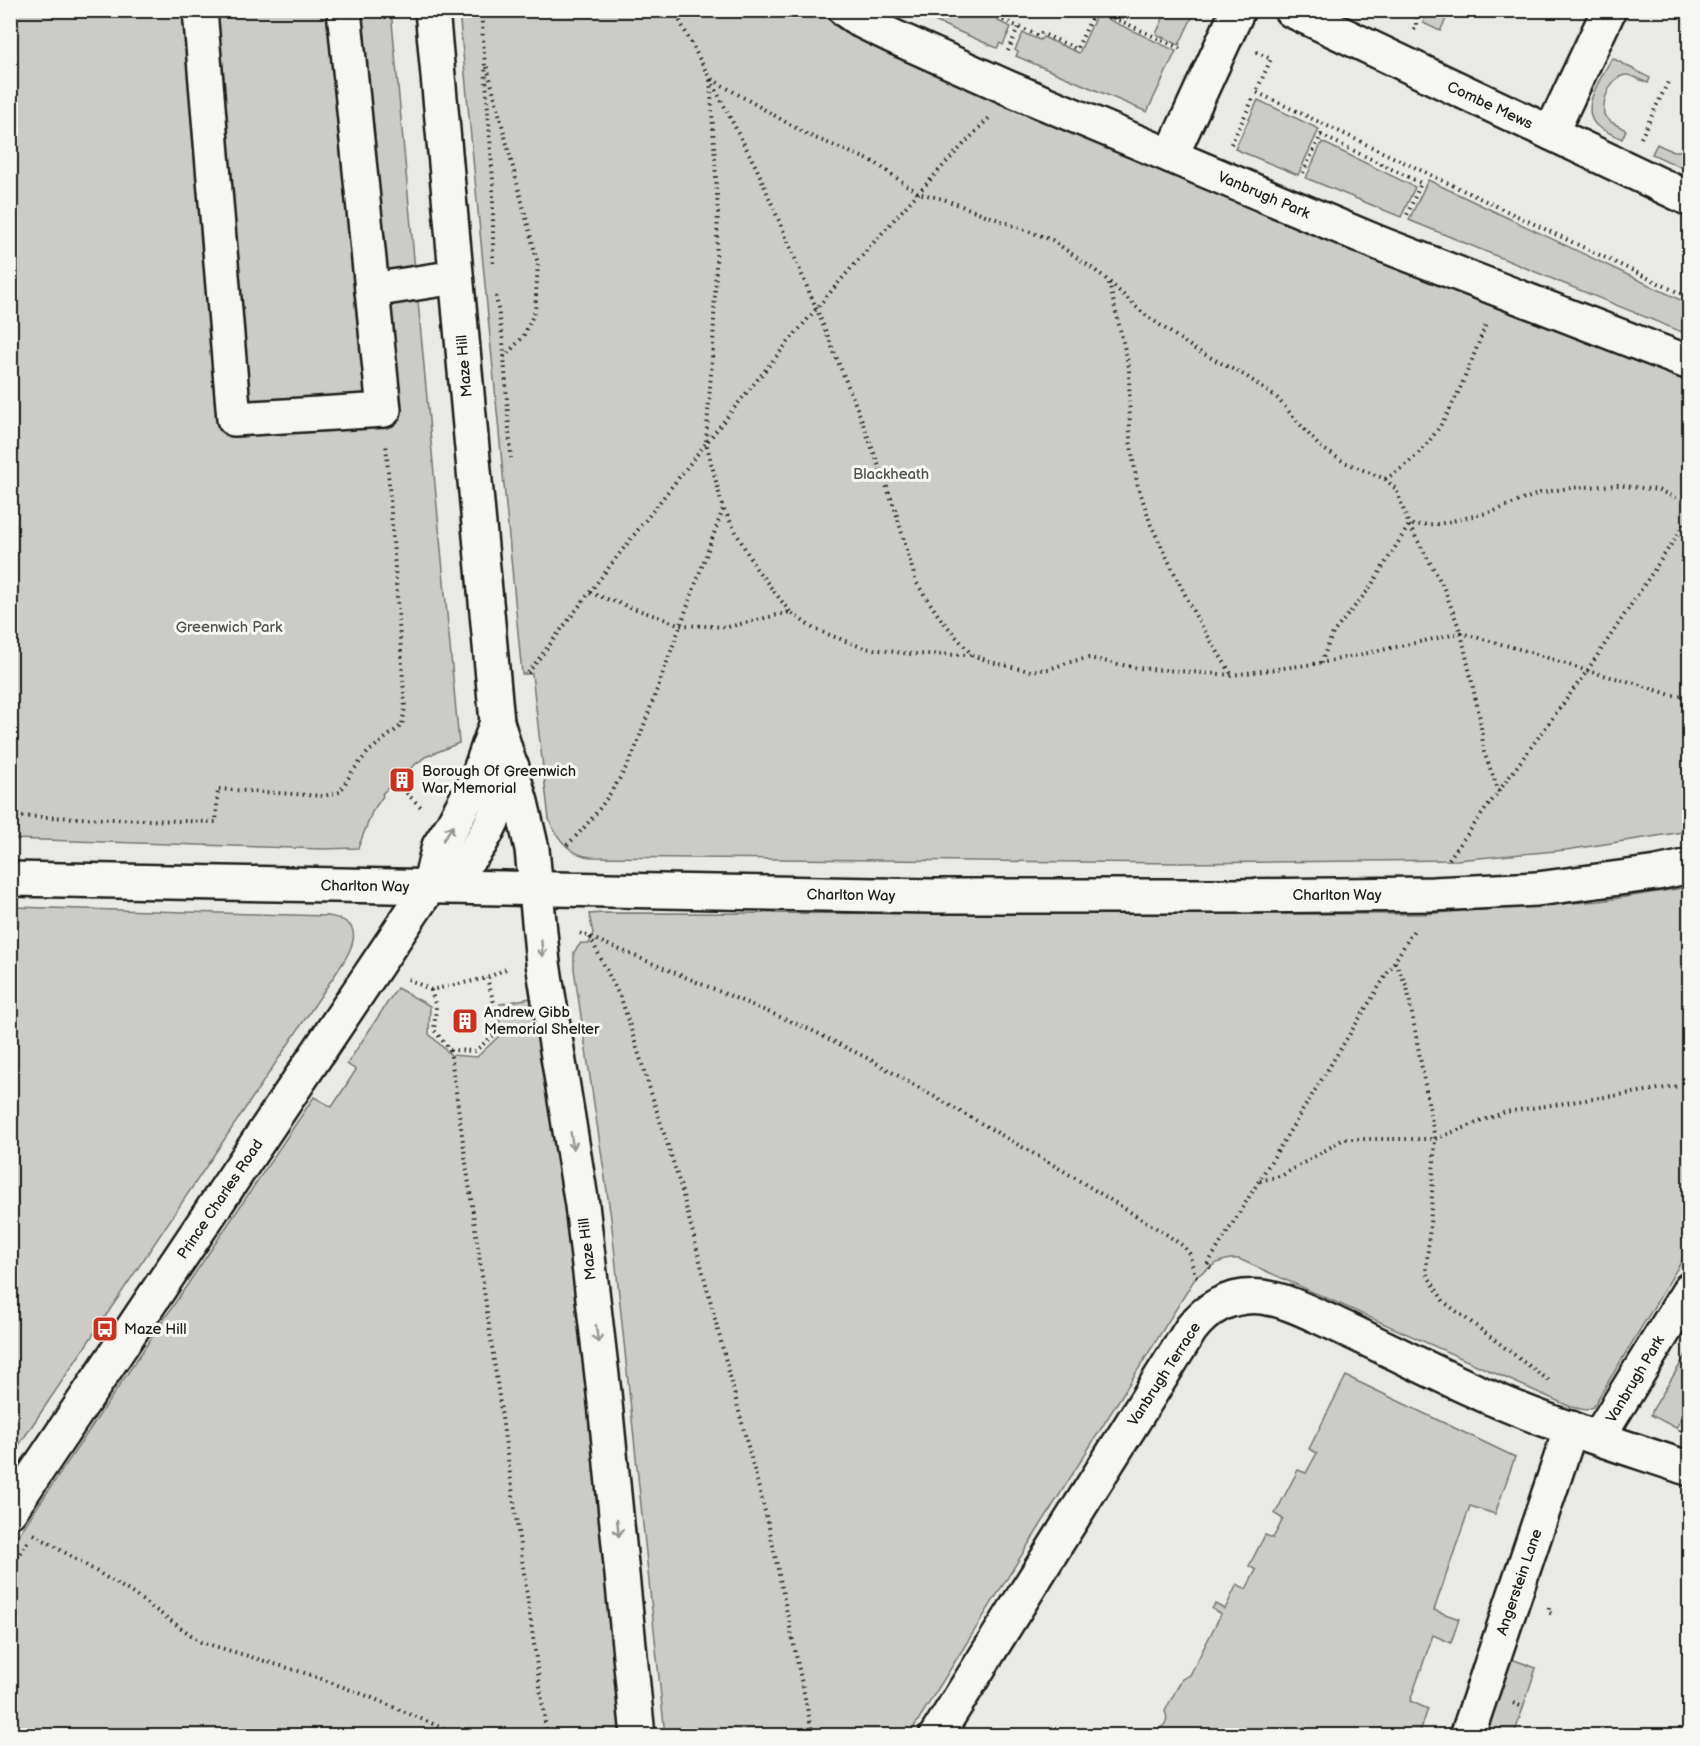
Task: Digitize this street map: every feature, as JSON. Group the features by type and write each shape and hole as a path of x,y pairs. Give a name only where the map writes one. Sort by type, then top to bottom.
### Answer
{"street":[{"path":"200,10 234,419 384,410 344,10"},
{"name":"Maze Hill","path":"432,10 497,722 512,767 532,849 543,963 584,1217 638,1736"},
{"name":"Vanbrugh Park","path":"845,10 861,21 892,36 1381,244 1689,363"},
{"path":"1171,156 1238,10"},
{"name":"Combe Mews","path":"1291,10 1689,199"},
{"path":"1551,133 1609,10"},
{"path":"372,290 456,277"},
{"name":"Maze Hill","path":"429,887 439,846 477,779 497,722"},
{"path":"429,887 467,861 502,800 512,767"},
{"name":"Charlton Way","path":"10,879 931,896 1433,894 1537,889 1657,873 1689,866"},
{"name":"Prince Charles Road","path":"10,1510 429,887"},
{"name":"Vanbrugh Park","path":"1584,1433 1689,1289"},
{"name":"Vanbrugh Terrace","path":"936,1736 1191,1329 1200,1318 1222,1302 1262,1297 1292,1306 1495,1400 1689,1469"},
{"name":"Angerstein Lane","path":"1467,1736 1584,1433"}],"path":[{"path":"481,10 493,180 493,276"},
{"path":"674,10 757,170 817,310 860,413 895,509 916,582 940,618 972,655"},
{"path":"991,10 1002,16 1001,19 1019,25 1039,36 1041,33 1077,49 1099,11 1184,51"},
{"path":"1416,10 1416,26"},
{"path":"1005,57 1019,25"},
{"path":"1254,51 1271,59 1256,92 1689,298"},
{"path":"484,57 538,264 535,311 523,337 504,358"},
{"path":"710,78 808,135 874,162 918,193 943,199 1052,240 1109,282 1144,314 1196,350 1246,376 1277,398 1318,446 1344,462 1385,479 1396,489 1409,525 1443,586 1461,633 1480,719 1484,752 1498,792"},
{"path":"710,78 718,211 713,345 706,442 723,509 755,567 790,612 814,629 864,648 911,654 972,655 990,662 1029,671 1049,669 1089,658 1137,668 1232,675 1321,663 1461,633 1671,695 1689,696"},
{"path":"1642,136 1668,82"},
{"path":"1227,152 1253,99"},
{"path":"526,661 527,673 706,442 918,193 991,116"},
{"path":"1299,182 1321,135 1421,183 1403,223"},
{"path":"1349,148 1353,139"},
{"path":"1109,282 1130,367 1130,440 1137,483 1151,525 1196,615 1232,675"},
{"path":"495,287 504,358 511,460"},
{"path":"1385,479 1402,469 1429,442 1451,409 1499,291"},
{"path":"10,816 216,822 218,789 323,796 340,792 368,752 402,724 405,707 384,410"},
{"path":"1409,525 1449,522 1491,512 1539,493 1569,488 1617,485 1658,490 1689,504"},
{"path":"560,852 581,832 597,811 617,784 633,755 723,509"},
{"path":"1444,866 1587,671 1689,516"},
{"path":"1321,663 1333,633 1369,589 1409,525"},
{"path":"590,593 681,625 728,627 790,612"},
{"path":"402,789 425,811"},
{"path":"1211,1268 1207,1265 1417,924"},
{"path":"580,933 809,1029 869,1059 1062,1170 1166,1234 1189,1253 1195,1275 1199,1278"},
{"path":"590,937 622,1001 680,1184 768,1527 813,1736"},
{"path":"1395,962 1407,987 1435,1139 1426,1272 1444,1302 1555,1385"},
{"path":"402,975 430,990 487,978 513,965"},
{"path":"450,1050 475,1051 494,1035 496,1010 487,978"},
{"path":"430,990 436,1007 434,1030 450,1050 547,1736"},
{"path":"1260,1181 1283,1175 1344,1139 1435,1139 1505,1112 1679,1086"},
{"path":"1678,1434 1689,1414"},
{"path":"33,1534 129,1591 201,1642 308,1674 370,1696 461,1736"},
{"path":"1548,1612 1554,1615"}],"green space":[{"path":"1167,10 1195,11 1179,45 1156,34"},
{"name":"Greenwich Park","path":"10,11 391,11 459,743 425,757 408,770 406,769 382,794 383,796 372,812 358,848 322,849 11,839"},
{"name":"Blackheath","path":"459,11 818,11 870,42 1017,108 1304,231 1689,379 1689,831 1566,850 1457,860 1179,863 591,857 583,856 570,849 560,839 549,819 532,674 522,674"},
{"path":"911,11 984,11 999,17 998,21 1011,27 1003,45 1000,43 997,48"},
{"path":"1428,11 1450,11 1440,31 1423,23"},
{"path":"1097,14 1176,51 1147,112 1016,56 1018,52 1015,50 1023,33 1040,40 1043,37 1079,53"},
{"path":"1612,58 1650,78 1648,83 1625,75 1619,77 1608,91 1604,104 1604,115 1611,122 1626,130 1622,139 1596,125 1591,118 1591,100 1594,91"},
{"path":"1258,100 1319,129 1298,175 1235,149"},
{"path":"1322,142 1415,187 1401,217 1306,178"},
{"path":"1657,144 1678,151 1689,145 1689,171 1652,154"},
{"path":"1428,180 1689,304 1689,335 1409,220"},
{"path":"1689,887 1689,1249 1593,1407 1586,1410 1571,1407 1239,1259 1222,1261 1196,1277 909,1735 665,1735 611,1218 574,969 574,952 581,943 589,944 593,933 589,914 1423,914 1600,901"},
{"path":"11,896 15,897 15,907 328,916 343,920 351,926 353,935 348,955 341,966 11,1457"},
{"path":"397,988 430,1006 429,1034 451,1055 477,1057 499,1036 500,1004 536,997 572,1254 623,1735 11,1736 11,1546 314,1097 332,1107 356,1070 347,1064"},
{"path":"1689,1350 1689,1407 1676,1428 1651,1415"},
{"path":"1346,1376 1515,1457 1495,1514 1470,1506 1434,1610 1459,1619 1451,1643 1433,1635 1410,1701 1428,1709 1419,1735 1153,1735 1166,1723 1165,1711 1182,1679 1190,1675 1221,1614 1212,1609 1215,1604 1225,1609 1237,1584 1246,1589 1256,1570 1249,1566 1265,1535 1273,1538 1283,1519 1275,1514 1298,1470 1306,1473 1317,1453 1309,1449"},
{"path":"1506,1657 1536,1668 1514,1735 1480,1736"}],"place":[{"name":"Borough Of Greenwich War Memorial","path":"402,780"},
{"name":"Andrew Gibb Memorial Shelter","path":"465,1021"},
{"name":"Maze Hill","path":"105,1329"}]}
